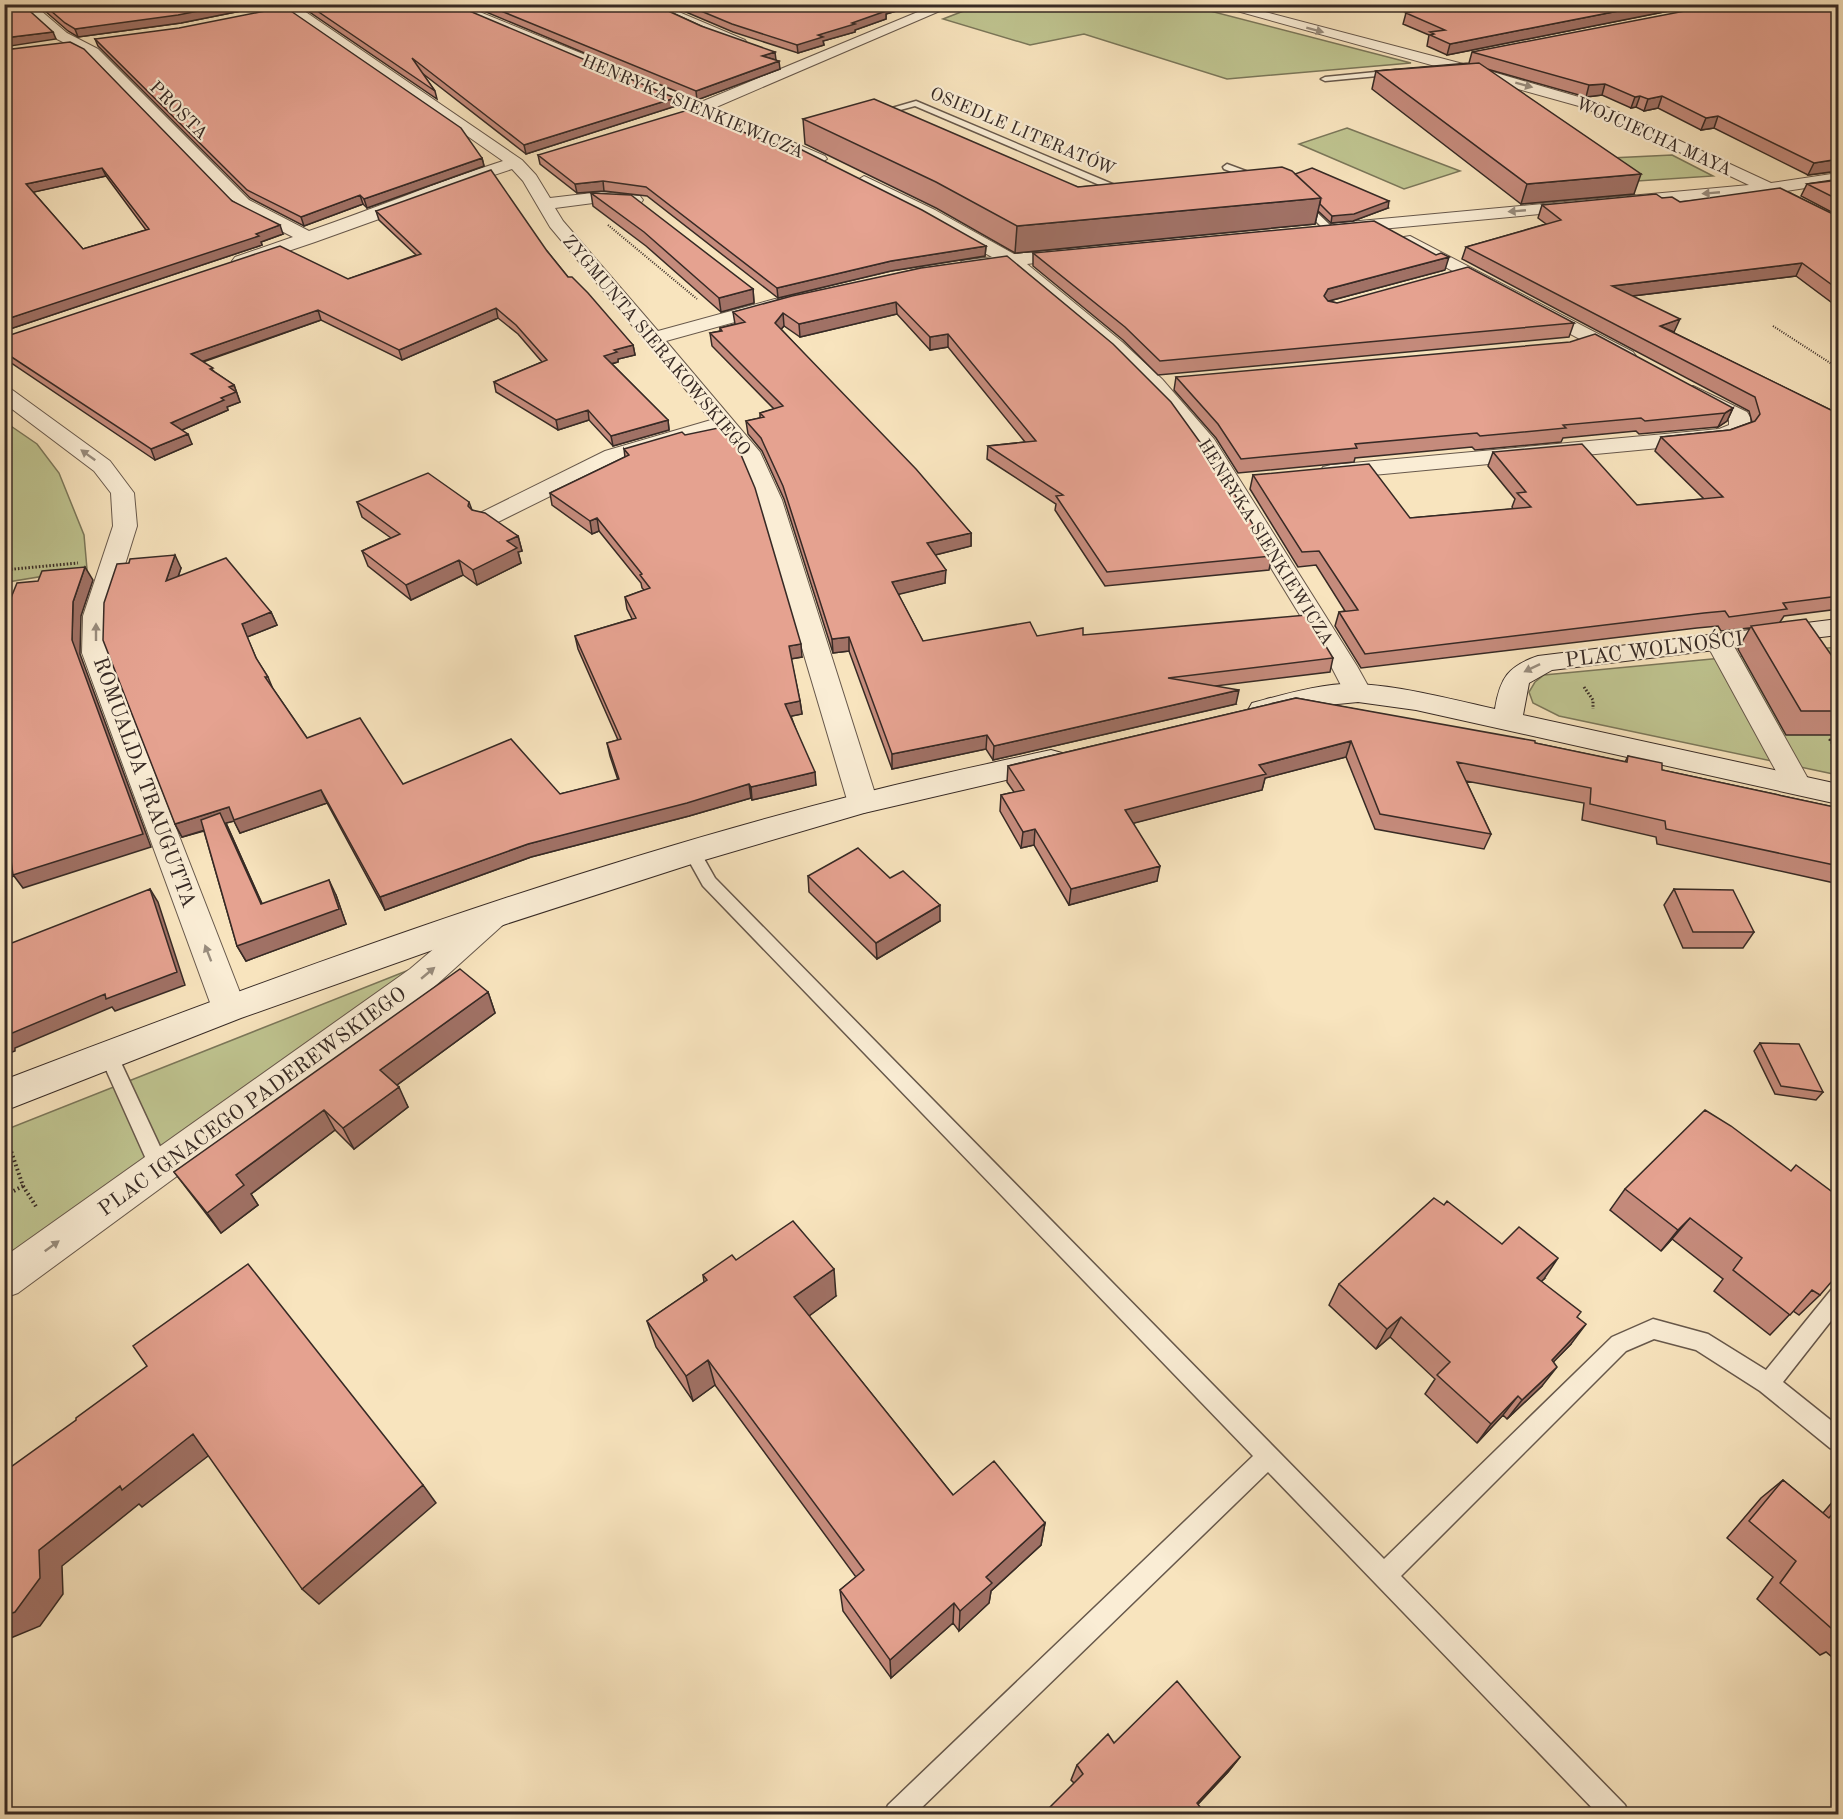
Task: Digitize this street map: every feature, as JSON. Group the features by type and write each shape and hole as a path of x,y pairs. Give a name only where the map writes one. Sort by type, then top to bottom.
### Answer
{"street":[{"name":"PROSTA","path":"25,4 62,36 93,52 243,204 309,238"},
{"name":"HENRYKA SIENKIEWICZA","path":"447,4 701,108 843,171 929,214 1011,260 1115,345 1155,383 1206,444 1344,666 1358,693"},
{"path":"648,4 717,35 757,49"},
{"path":"678,116 950,4"},
{"name":"WOJCIECHA MAYA","path":"1218,4 1591,105 1769,188 1839,225"},
{"path":"1823,4 1839,9"},
{"name":"ZYGMUNTA SIERAKOWSKIEGO","path":"287,7 521,161 556,223 748,452 770,500 863,803"},
{"path":"903,12 919,18"},
{"path":"51,46 99,40"},
{"path":"784,57 809,64"},
{"path":"1442,63 1465,57"},
{"path":"219,268 384,211 434,189 521,161"},
{"path":"1305,231 1769,188 1839,178"},
{"path":"545,204 602,196 621,196 640,202 649,209"},
{"path":"1380,225 1646,366"},
{"path":"950,268 1094,252"},
{"path":"1445,278 1467,272"},
{"path":"755,292 773,306"},
{"path":"652,339 794,301"},
{"path":"1564,347 1593,338"},
{"path":"1155,383 1179,381"},
{"path":"1313,474 1723,435 1740,428 1739,417 1677,383"},
{"name":"ROMUALDA TRAUGUTTA","path":"4,393 102,466 122,493 125,526 96,616 95,653 229,1008"},
{"path":"486,519 613,456 725,423"},
{"path":"1231,482 1254,479"},
{"name":"PLAC WOLNOŚCI","path":"1508,720 1516,678 1528,668 1563,660 1839,627"},
{"path":"1719,641 1797,784"},
{"path":"1237,716 1317,697 1358,693 1416,700 1839,794"},
{"name":"PLAC IGNACEGO PADEREWSKIEGO","path":"4,1096 229,1008 494,915 692,852 863,803 1078,753"},
{"path":"1797,784 1839,787"},
{"name":"PLAC IGNACEGO PADEREWSKIEGO","path":"4,1280 422,978 494,915"}],"lane":[{"path":"1426,70 1442,63"},
{"path":"1325,79 1404,72"},
{"name":"OSIEDLE LITERATÓW","path":"892,117 882,112 916,103 1133,199 1122,203"},
{"path":"1227,167 1271,184"},
{"path":"1291,193 1329,229"},
{"path":"692,852 709,882 1616,1815"},
{"path":"108,1054 160,1168"},
{"path":"1768,1384 1839,1297"},
{"path":"1384,1576 1619,1344 1653,1329 1701,1341 1768,1384 1839,1440"},
{"path":"897,1815 1268,1457"}],"path":[{"path":"606,223 704,305"},
{"path":"1773,326 1839,368"},
{"path":"4,570 114,560"},
{"path":"1839,740 1830,740 1839,752"},
{"path":"4,1155 11,1151 23,1186 4,1196"}],"green space":[{"path":"979,5 1187,5 1411,63 1227,79 1084,34 1030,45 943,19"},
{"path":"1347,128 1460,171 1404,189 1299,144"},
{"path":"1672,155 1713,176 1622,182 1591,159"},
{"path":"5,422 37,444 59,473 84,535 87,569 8,582 5,592"},
{"path":"1838,647 1838,775 1559,716 1533,703 1529,692 1535,682 1544,675"},
{"path":"409,970 50,1227 5,1259 5,1130"}],"building":[{"path":"4,4 22,4 53,32 4,38"},
{"path":"43,4 234,4 178,15 75,29"},
{"path":"307,4 453,4 675,98 524,145 412,58 435,91"},
{"path":"484,4 653,4 701,26 775,52 762,56 779,61 696,91"},
{"path":"684,4 895,4 879,9 886,11 852,23 855,24 818,35 823,37 797,45 732,24"},
{"path":"1452,4 1654,4 1450,44 1430,35 1434,34 1430,32 1445,30 1406,13"},
{"path":"1721,4 1817,4 1839,12 1839,52 1835,61 1839,63 1839,159 1814,163 1718,116 1706,118 1662,96 1648,99 1635,97 1605,84 1589,85 1472,52"},
{"path":"285,7 461,128 482,158 364,199 360,195 301,217 247,190 95,39 179,28"},
{"path":"70,42 84,49 232,201 280,225 256,234 259,236 4,320 4,50","holes":["102,168 149,229 83,249 26,184"]},
{"path":"1479,63 1641,174 1527,184 1376,71"},
{"path":"874,99 1078,187 1282,167 1292,171 1321,198 1017,226 936,182 803,119"},
{"path":"688,110 773,144 782,142 800,149 922,210 986,246 891,261 777,288 646,187 603,181 575,184 538,155"},
{"path":"1312,168 1389,201 1354,214 1332,216 1320,204 1321,198 1295,174"},
{"path":"491,170 547,251 568,277 572,277 588,293 633,345 614,350 617,352 604,356 668,420 611,436 588,410 556,420 494,382 547,360 516,325 496,308 399,350 318,310 191,354 234,385 229,387 236,392 221,398 224,400 171,423 188,434 151,449 4,352 4,337 280,246 348,279 421,254 376,211"},
{"path":"1839,180 1839,200 1807,184"},
{"path":"1780,188 1839,217 1839,290 1802,263 1612,286 1680,319 1660,326 1839,414 1839,596 1783,603 1787,609 1729,617 1725,611 1704,613 1365,654 1339,612 1358,610 1319,551 1302,552 1253,475 1369,464 1410,518 1531,507 1517,493 1526,492 1493,452 1582,444 1637,505 1723,497 1661,437 1730,430 1755,421 1760,414 1755,397 1466,247 1561,220 1542,205 1656,194 1662,198 1672,197 1680,202"},
{"path":"591,193 631,195 753,289 719,298 644,232"},
{"path":"1374,221 1436,255 1441,253 1449,257 1328,289 1324,296 1328,301 1337,303 1468,267 1574,323 1160,361 1125,327 1033,253"},
{"path":"1007,256 1113,344 1171,402 1220,470 1272,556 1107,572 1056,496 1063,495 988,446 1036,441 948,334 930,337 896,302 799,324 783,313 775,323 916,469 971,533 927,543 946,570 892,582 923,641 1030,622 1037,636 1083,628 1083,635 1307,615 1333,658 1168,678 1239,690 994,746 987,735 892,754 849,637 832,639 783,486 761,438 746,421 764,417 760,413 783,406 710,333 745,322 733,312 792,296 921,268"},
{"path":"1595,334 1733,408 1725,413 1645,421 1641,418 1563,425 1566,428 1480,436 1477,433 1355,444 1357,448 1241,459 1218,424 1176,377 1570,342"},
{"path":"723,427 736,443 755,488 801,644 789,646 800,701 785,704 815,772 751,787 749,784 687,803 528,844 380,897 321,790 234,820 229,807 175,824 103,640 104,603 117,564 129,563 130,559 175,555 166,581 226,558 271,612 242,624 256,658 268,677 265,677 307,738 360,718 403,784 511,739 560,794 619,779 607,743 621,739 575,636 636,618 625,597 650,588 640,575 642,574 597,518 590,521 550,493 629,455 624,449 682,432 685,435"},
{"path":"428,473 469,502 468,506 472,510 485,513 518,536 507,541 517,548 473,570 459,560 406,585 362,551 400,534 357,502"},
{"path":"85,567 73,602 72,640 143,834 13,875 11,860 4,863 4,615 17,583 38,581 42,571"},
{"path":"1806,619 1839,666 1839,711 1801,711 1751,626"},
{"path":"1296,698 1535,741 1535,743 1627,762 1628,756 1662,763 1662,770 1839,808 1839,866 1666,829 1665,821 1590,804 1591,788 1457,762 1491,834 1380,814 1351,741 1259,765 1266,774 1125,810 1160,866 1071,889 1035,829 1023,832 1001,795 1024,790 1008,766"},
{"path":"220,813 261,904 329,880 339,909 237,946 201,820"},
{"path":"858,848 890,878 903,871 940,905 876,943 808,876"},
{"path":"150,889 177,972 106,999 105,994 4,1038 4,946"},
{"path":"1674,889 1733,890 1754,932 1693,932"},
{"path":"460,969 488,992 380,1070 399,1087 343,1128 324,1110 236,1175 244,1185 207,1213 174,1172"},
{"path":"1760,1043 1799,1044 1823,1092 1781,1086"},
{"path":"1705,1110 1731,1126 1791,1171 1796,1165 1839,1197 1839,1273 1820,1295 1812,1290 1790,1315 1733,1270 1742,1258 1690,1218 1678,1230 1625,1189"},
{"path":"1434,1198 1444,1205 1447,1201 1502,1244 1519,1227 1558,1258 1537,1278 1581,1312 1577,1317 1586,1324 1552,1360 1557,1367 1522,1400 1518,1396 1491,1424 1437,1375 1450,1362 1401,1317 1387,1329 1339,1284"},
{"path":"793,1221 834,1269 794,1297 953,1495 994,1461 1045,1523 986,1577 992,1583 960,1611 954,1603 890,1660 840,1590 864,1570 708,1360 686,1376 647,1321 707,1280 703,1275 732,1255 736,1260"},
{"path":"248,1264 423,1485 302,1589 193,1434 122,1490 120,1486 39,1550 40,1578 15,1612 4,1616 4,1472 147,1366 133,1346"},
{"path":"1783,1480 1829,1518 1839,1506 1839,1635 1780,1583 1796,1561 1749,1521"},
{"path":"1177,1681 1240,1757 1197,1803 1206,1815 1042,1815 1083,1774 1077,1765 1108,1734 1114,1743"}]}
